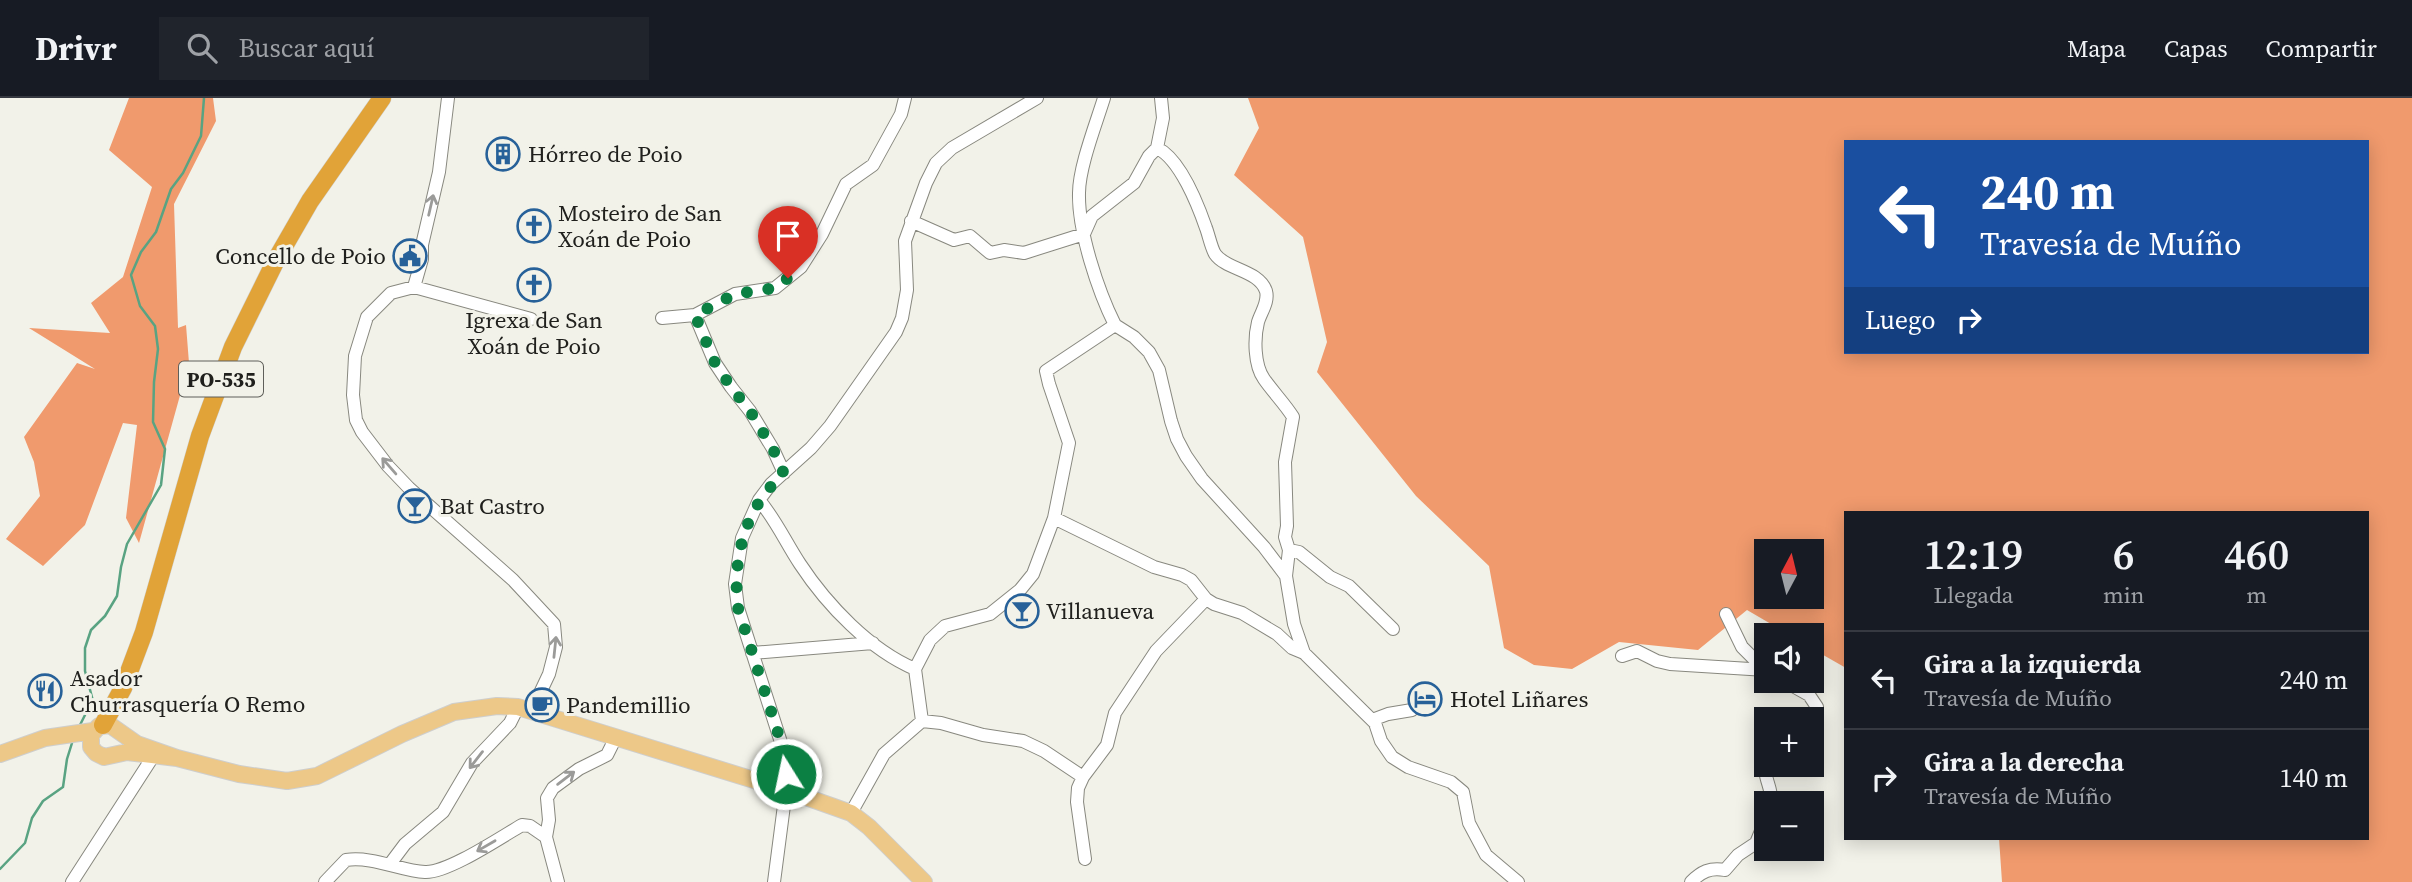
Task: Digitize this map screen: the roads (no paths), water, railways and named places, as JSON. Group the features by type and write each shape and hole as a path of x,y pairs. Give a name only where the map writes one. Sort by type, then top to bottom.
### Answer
{"highway":[{"name":"PO-535","path":"105,732 144,632 200,436 233,347 303,212 382,98"}],"main road":[{"path":"0,754 60,735 105,732 177,758 266,780 294,780 317,776 454,712 472,708 525,708 851,813 869,827 924,882"},
{"path":"105,732 93,751 100,755 108,757 127,752 177,758"},
{"path":"105,732 122,743 115,754"}],"street":[{"path":"414,287 439,172 448,98"},
{"path":"662,318 695,315 735,294 775,288 802,267 822,234 846,184 873,166 901,114 905,98"},
{"path":"774,882 786,790 786,758 738,608 735,584 743,538 759,500 771,484 830,426 896,332 906,307 905,241 911,220 936,163 952,148 1037,98"},
{"path":"1104,98 1078,191 1084,234 1104,303 1115,325 1142,345 1159,370 1171,421 1186,456 1202,479 1264,547 1286,576"},
{"path":"911,220 954,240 970,236 990,253 1003,250 1024,253 1084,234 1092,216 1135,183 1149,156 1157,148 1162,126 1161,98"},
{"path":"1157,148 1166,152 1193,197 1216,255 1260,281 1265,289 1266,300 1258,323 1256,347 1262,378 1293,417 1285,462 1285,537 1289,550 1286,576 1294,624 1304,653"},
{"path":"390,864 405,844 443,812 472,763 525,708 549,674 556,648 554,624 513,580 408,488 362,432 356,420 353,395 355,356 367,317 391,293 414,287 531,319"},
{"path":"695,315 715,363 750,411 773,449 784,474"},
{"path":"922,721 915,669 930,640 945,626 990,614 1020,590 1033,574 1054,518 1069,443 1046,371 1115,325"},
{"path":"759,500 774,518 801,564 829,602 893,659 915,669"},
{"path":"1054,518 1154,567 1182,575 1191,580 1206,599 1223,608 1242,613 1276,634 1292,648 1304,653 1372,720 1392,757 1451,782 1463,792 1469,823 1486,855 1518,882"},
{"path":"1289,550 1299,552 1330,577 1349,586 1393,629"},
{"path":"1085,859 1077,802 1078,788 1083,777 1107,745 1115,713 1156,651 1206,599"},
{"path":"1726,614 1742,647 1754,659"},
{"path":"752,653 873,643"},
{"path":"1622,656 1637,651 1670,664 1754,669"},
{"path":"1805,693 1817,707"},
{"path":"1372,720 1412,710"},
{"path":"851,813 884,754 922,721 1023,741 1044,751 1083,777"},
{"path":"558,882 546,837 549,820 547,798 553,788 579,769 607,754 616,737"},
{"path":"72,882 154,755"},
{"path":"325,882 346,860 390,864 427,872 445,867 522,825 530,826 546,837"},
{"path":"1691,882 1704,872 1716,868 1724,876 1738,855 1754,844"}],"waterway":[{"path":"93,701 85,671 85,648 91,630 105,616 117,596 127,544 161,485 165,449 153,422 158,349 155,326 140,306 131,275 141,252 156,232 171,189 183,173 201,136 204,98"},
{"path":"78,729 86,713"},
{"path":"0,869 25,843 32,818 43,801 63,787 72,743"}],"place":[{"name":"Hórreo de Poio","path":"503,154"},
{"name":"Mosteiro de San Xoán de Poio","path":"534,226"},
{"name":"Concello de Poio","path":"410,256"},
{"name":"Igrexa de San Xoán de Poio","path":"534,285"},
{"name":"Bat Castro","path":"415,506"},
{"name":"Villanueva","path":"1022,611"},
{"name":"Asador Churrasquería O Remo","path":"45,691"},
{"name":"Hotel Liñares","path":"1425,699"},
{"name":"Pandemillio","path":"542,705"}]}
